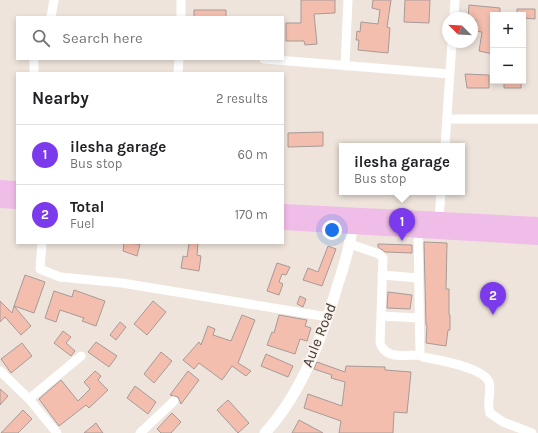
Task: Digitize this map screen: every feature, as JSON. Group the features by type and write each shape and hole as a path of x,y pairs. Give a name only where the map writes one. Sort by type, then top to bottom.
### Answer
{"main road":[{"path":"0,194 16,188"},
{"path":"0,194 16,202"},
{"path":"284,211 538,224"},
{"path":"284,223 538,238"}],"street":[{"path":"51,16 54,0"},
{"path":"181,0 181,16"},
{"path":"345,66 348,0"},
{"path":"454,12 455,0"},
{"path":"445,143 452,48"},
{"path":"34,60 34,72"},
{"path":"178,72 179,60"},
{"path":"276,60 450,74"},
{"path":"447,119 538,119 538,113"},
{"path":"439,219 441,195"},
{"name":"Aule Road","path":"265,433 292,395 328,317 350,244 352,228"},
{"path":"418,231 420,355"},
{"path":"42,244 40,269 60,277 122,283 328,317"},
{"path":"350,244 382,256 380,343 385,353 391,355 420,355 474,371 485,377 490,386 488,402 490,413 503,422 532,433"},
{"path":"382,275 418,278"},
{"path":"381,316 419,318"},
{"path":"29,399 81,356"},
{"path":"0,370 29,399 57,433"},
{"path":"140,433 174,401"}],"building":[{"path":"301,0 335,0 335,13 314,14 317,44 305,45 304,41 286,41 286,23 301,23"},
{"path":"373,0 391,0 387,27 390,28 388,53 358,50 359,40 356,40 357,31 360,32 361,22 378,24 380,10 372,8"},
{"path":"405,0 430,0 429,23 404,22"},
{"path":"469,5 500,8 500,12 490,12 490,53 479,51 482,32 478,31 478,12 468,12"},
{"path":"517,9 535,9 535,19 526,18 526,12 517,12"},
{"path":"194,10 226,10 226,16 194,16"},
{"path":"465,74 489,75 489,88 467,88"},
{"path":"504,84 521,84 521,88 504,88"},
{"path":"323,132 323,146 288,147 288,133"},
{"path":"424,242 447,243 446,289 449,289 450,330 448,330 446,346 426,343 427,325"},
{"path":"124,244 140,244 137,256 123,251"},
{"path":"189,244 198,244 197,255 201,256 199,271 181,268 183,256 187,257"},
{"path":"378,244 412,245 412,253 385,252 378,247"},
{"path":"328,246 336,249 322,286 303,280 308,268 318,272"},
{"path":"277,263 290,267 286,275 282,274 279,282 283,284 279,295 267,291"},
{"path":"25,275 45,282 34,313 14,306"},
{"path":"74,290 105,301 96,326 82,321 84,318 60,310 56,322 45,318 54,291 72,297"},
{"path":"388,292 412,295 410,309 387,308"},
{"path":"300,296 306,299 303,307 297,304"},
{"path":"0,301 12,313 14,306 31,326 21,335 5,317 0,322"},
{"path":"153,301 166,312 147,335 134,324"},
{"path":"242,315 255,320 238,363 251,371 246,376 232,366 222,380 199,363 194,369 183,360 199,342 201,345 208,326 215,329 213,335 231,341"},
{"path":"279,315 307,320 305,326 311,328 307,341 300,339 295,354 267,345 272,332 274,333"},
{"path":"120,322 126,327 116,340 110,335"},
{"path":"63,331 71,337 66,343 75,351 71,356 54,343"},
{"path":"96,342 117,356 109,367 88,352"},
{"path":"22,343 32,356 11,373 1,359"},
{"path":"161,352 172,361 154,383 144,374"},
{"path":"266,354 293,366 288,377 261,366"},
{"path":"317,362 345,372 346,366 385,367 385,370 411,372 407,413 394,412 393,433 339,433 341,421 304,408 308,394 342,406 345,382 331,378 332,375 314,369"},
{"path":"95,371 101,376 98,380 108,390 89,408 86,405 59,426 39,399 61,380 78,401 90,389 84,382"},
{"path":"188,371 199,380 181,404 178,397 170,395"},
{"path":"135,386 156,402 148,414 127,398"},
{"path":"0,389 8,396 0,405"},
{"path":"228,400 249,423 238,433 217,410"},
{"path":"23,410 32,419 18,433 1,433"},
{"path":"172,413 181,422 171,433 161,433 157,429"},
{"path":"299,420 323,433 292,433"},
{"path":"96,423 103,433 84,433"}],"place":[{"name":"ilesha garage","path":"402,241"},
{"name":"Total","path":"493,315"}]}
